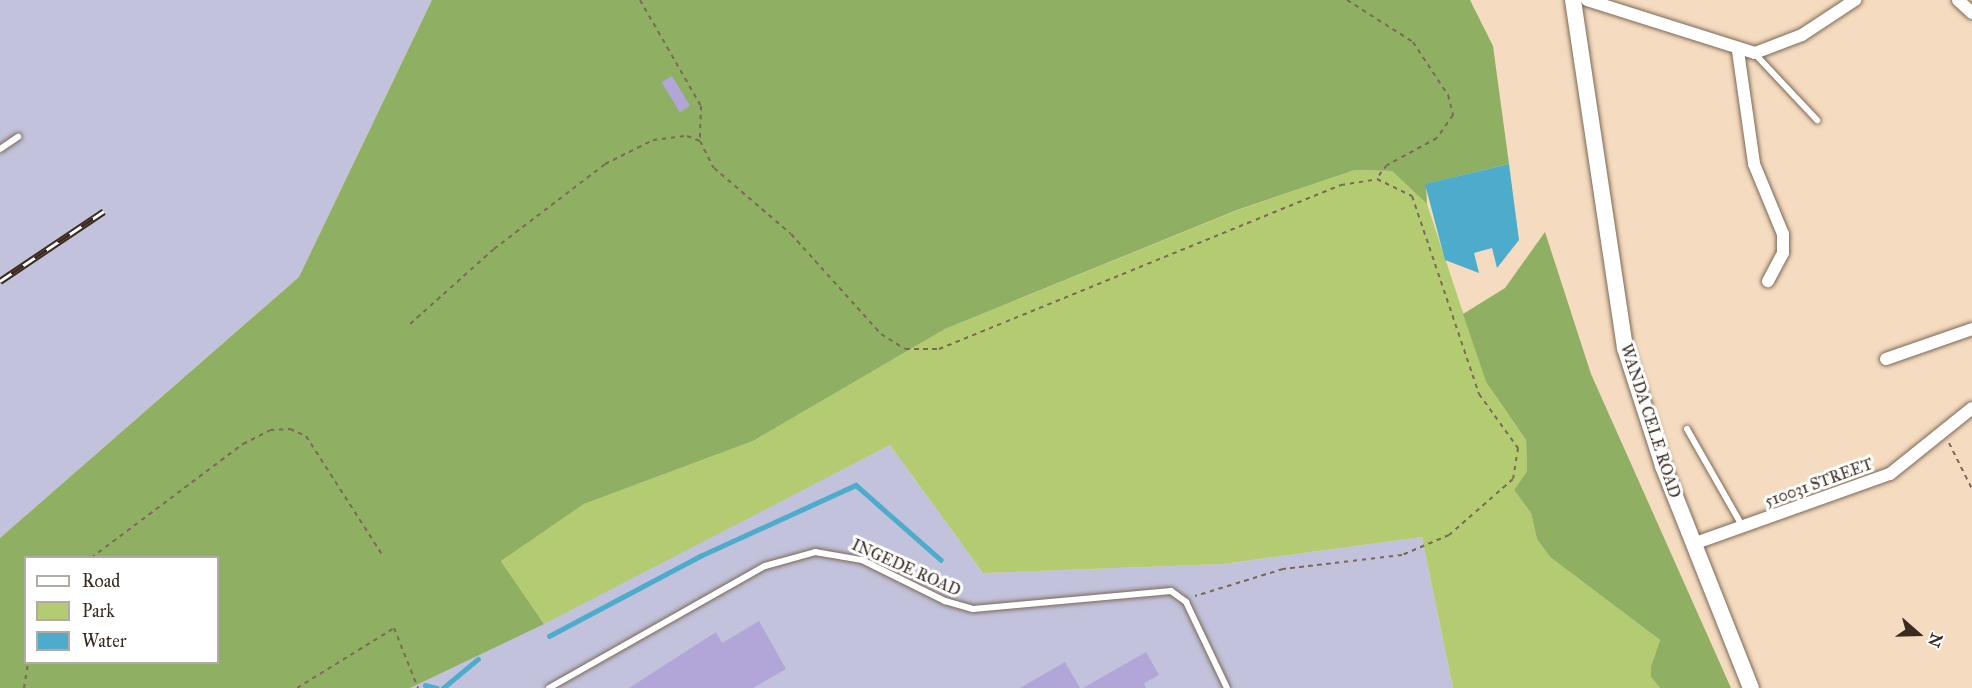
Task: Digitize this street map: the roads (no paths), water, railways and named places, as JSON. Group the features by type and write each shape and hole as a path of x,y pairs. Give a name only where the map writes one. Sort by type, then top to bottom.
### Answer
{"street":[{"name":"WANDA CELE ROAD","path":"1573,0 1625,348 1693,544 1751,688"},
{"path":"1587,0 1738,51 1755,53 1802,35 1855,0"},
{"path":"1958,0 1972,13"},
{"path":"1738,51 1754,164 1783,234 1783,253 1768,281"},
{"path":"1886,359 1972,329"},
{"name":"510031 STREET","path":"1693,544 1865,485 1945,435 1972,408"}],"lane":[{"path":"1755,53 1816,120"},
{"path":"0,149 18,136"},
{"path":"1687,429 1743,527"},
{"name":"INGEDE ROAD","path":"549,688 765,566 798,554 846,554 973,609 1093,602 1163,590 1183,599 1227,688"}],"water":[{"path":"1509,164 1519,240 1497,268 1492,248 1474,253 1479,273 1445,260 1425,184"}],"waterway":[{"path":"549,636 700,556 856,485 941,560"},
{"path":"443,688 478,659"},
{"path":"425,685 437,688"}],"railway":[{"path":"0,281 104,211"}]}
